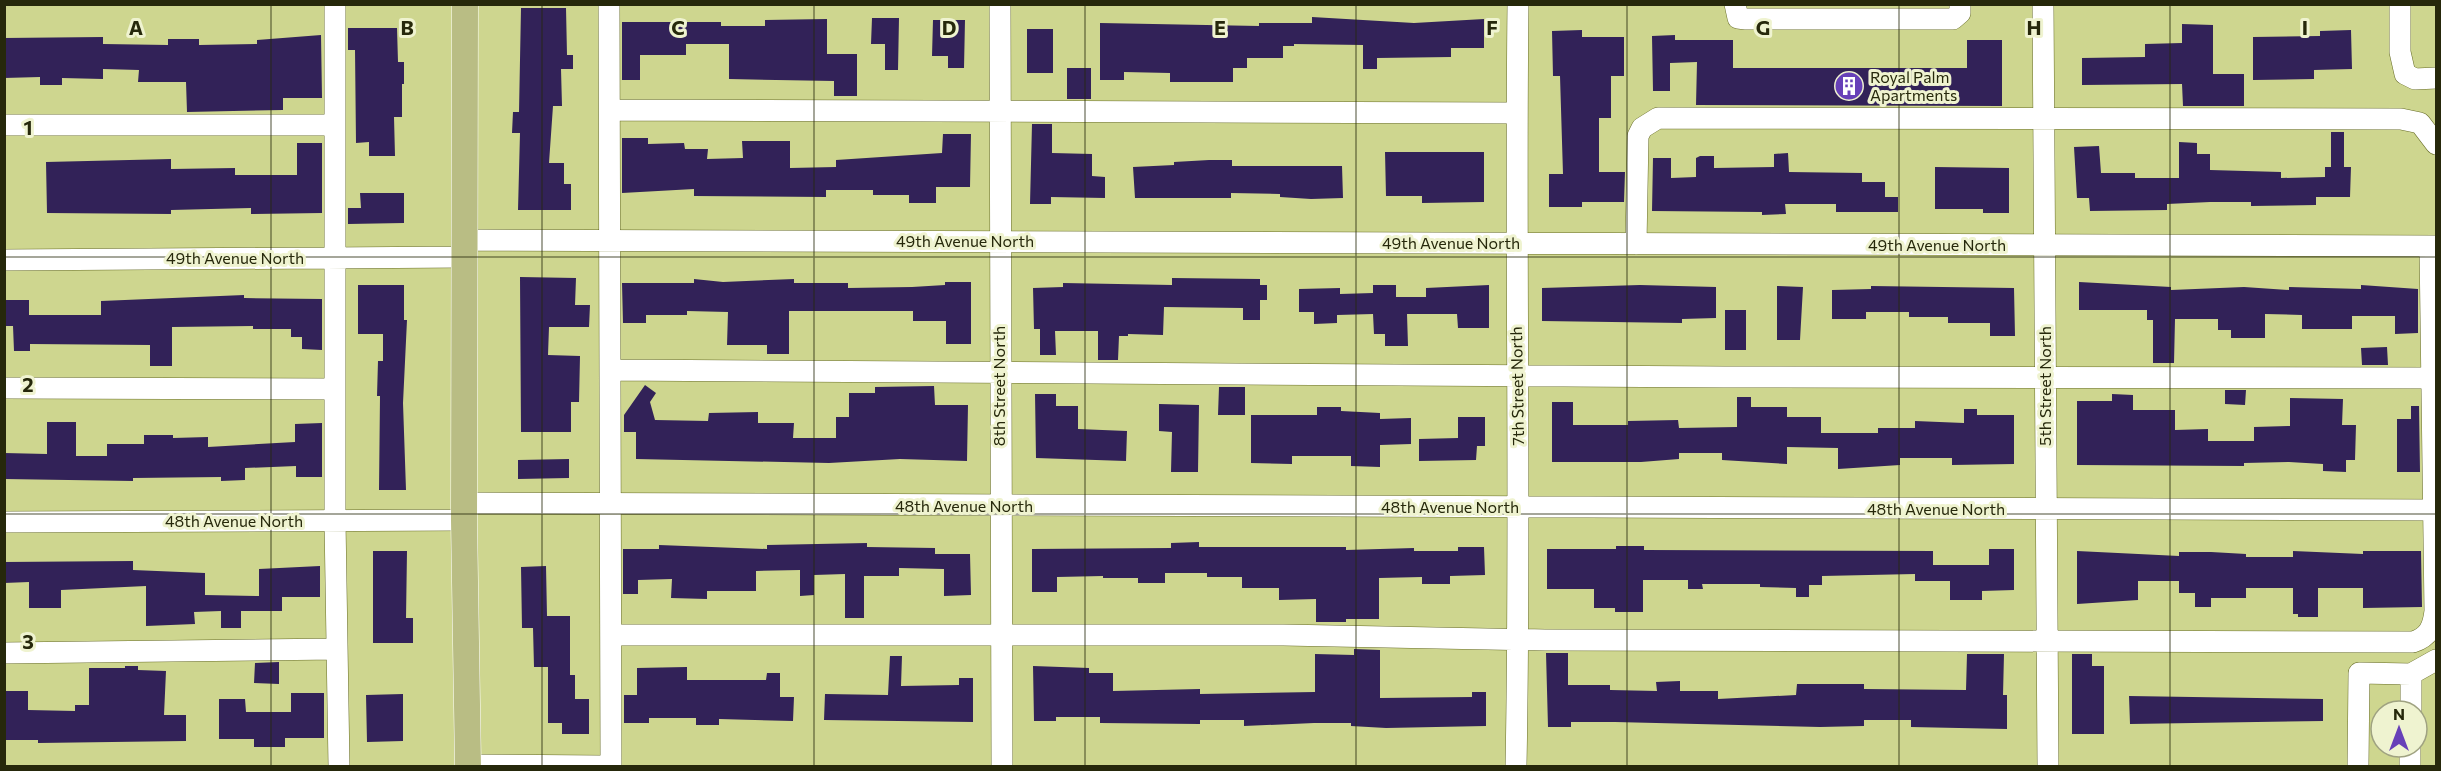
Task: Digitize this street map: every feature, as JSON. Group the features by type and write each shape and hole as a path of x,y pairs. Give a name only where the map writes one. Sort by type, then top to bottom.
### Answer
{"main road":[{"path":"465,4 464,512 468,766"}],"street":[{"path":"335,4 335,520 339,766"},
{"path":"609,4 610,766"},
{"name":"8th Street North","path":"1000,4 999,506 1002,766"},
{"name":"7th Street North","path":"1516,766 1519,639 1515,243 1518,4"},
{"path":"1735,4 1738,18 1746,19 1852,12 1953,19 1960,13 1960,4"},
{"name":"5th Street North","path":"2043,4 2048,766"},
{"path":"2400,4 2400,52 2405,75 2415,79 2436,78"},
{"path":"610,110 1517,113"},
{"path":"1636,244 1638,136 1642,128 1658,118 2401,119 2420,123 2436,144"},
{"path":"4,125 334,125"},
{"name":"49th Avenue North","path":"4,260 335,257 610,239 2433,246"},
{"path":"610,635 1282,635 1519,639 1965,639 2046,642 2390,642 2423,639 2433,623 2435,610 2433,246"},
{"path":"611,370 2432,378"},
{"path":"4,388 335,389"},
{"name":"48th Avenue North","path":"4,522 335,520 611,503 2435,510"},
{"path":"4,653 337,649"},
{"path":"2358,766 2359,673 2411,674 2436,660"},
{"path":"2410,699 2411,674"},
{"path":"468,766 602,766"}],"building":[{"path":"521,8 566,8 567,55 573,55 573,69 561,69 562,106 553,106 549,163 564,163 564,184 571,184 571,210 518,210 520,133 512,133 513,112 519,112"},
{"path":"1312,17 1414,23 1484,19 1484,48 1451,48 1451,57 1377,58 1377,69 1363,69 1363,45 1294,44 1294,46 1283,46 1283,58 1247,58 1247,68 1233,68 1233,82 1170,82 1170,73 1124,72 1124,80 1100,80 1100,23 1259,26 1259,23 1312,23"},
{"path":"872,18 899,18 898,70 885,70 885,44 871,44"},
{"path":"827,19 827,54 857,54 857,96 834,96 834,81 729,79 729,44 686,44 686,55 640,55 640,80 622,80 622,22 721,22 721,26 765,26 765,20"},
{"path":"933,20 965,20 964,68 948,68 948,56 932,56"},
{"path":"2182,24 2213,25 2213,74 2244,74 2244,106 2183,106 2182,84 2082,85 2082,58 2145,57 2145,44 2182,43"},
{"path":"348,28 397,28 398,62 404,62 404,84 402,84 402,117 394,117 395,156 369,156 369,142 356,143 355,50 348,50"},
{"path":"1027,29 1053,29 1053,73 1027,73"},
{"path":"1582,30 1582,37 1624,37 1624,76 1611,76 1611,118 1599,118 1599,172 1625,172 1624,202 1582,202 1582,207 1549,207 1549,174 1563,174 1560,76 1553,76 1552,31"},
{"path":"2351,30 2352,69 2314,70 2314,79 2253,80 2253,37 2320,36 2320,31"},
{"path":"321,35 322,98 283,98 283,110 187,112 186,82 138,82 139,70 103,69 103,79 62,78 62,85 40,85 40,77 4,78 4,38 103,37 103,44 168,45 168,39 199,39 199,45 257,44 257,40"},
{"name":"Royal Palm Apartments","path":"1675,35 1675,40 1733,40 1733,68 1967,68 1967,40 2002,40 2002,106 1696,105 1697,62 1670,63 1670,91 1653,91 1652,36"},
{"path":"1067,68 1091,68 1091,99 1067,99"},
{"path":"1032,124 1052,124 1052,153 1092,154 1092,176 1105,177 1105,198 1051,197 1051,204 1030,204"},
{"path":"2331,132 2344,132 2344,167 2351,167 2350,197 2316,197 2316,205 2251,206 2251,202 2210,202 2167,204 2167,210 2090,211 2089,198 2077,198 2074,147 2099,146 2101,173 2135,173 2135,178 2179,178 2179,142 2197,143 2197,154 2210,154 2210,170 2281,172 2281,178 2325,177 2325,167 2331,167"},
{"path":"943,134 971,134 970,187 936,187 936,203 909,203 909,195 873,195 873,190 826,190 826,197 694,196 694,189 622,193 622,138 648,138 648,144 684,143 685,149 708,149 707,159 743,158 742,141 790,141 790,168 836,167 836,160 942,153"},
{"path":"297,143 322,143 322,213 251,214 251,208 171,210 171,214 47,213 46,162 171,159 171,169 235,168 235,175 297,175"},
{"path":"1385,152 1484,152 1484,202 1422,203 1422,196 1386,196"},
{"path":"1788,153 1789,172 1862,173 1862,182 1885,182 1885,197 1898,197 1898,212 1836,212 1836,204 1785,204 1786,214 1762,215 1762,212 1652,211 1653,158 1671,158 1671,178 1696,177 1696,158 1700,156 1714,156 1714,168 1774,167 1774,154"},
{"path":"1232,160 1232,166 1342,166 1343,198 1311,199 1280,197 1280,194 1231,193 1231,198 1135,198 1133,167"},
{"path":"1935,167 2009,168 2009,213 1983,213 1983,209 1935,209"},
{"path":"360,193 404,193 404,223 348,224 348,208 361,208"},
{"path":"520,277 576,278 575,305 590,305 589,327 549,327 548,355 580,356 579,402 571,402 571,432 521,432"},
{"path":"1172,278 1260,279 1260,285 1267,285 1267,300 1260,300 1260,320 1243,320 1243,308 1164,307 1163,335 1119,336 1118,360 1098,360 1098,331 1055,331 1056,355 1040,355 1040,329 1034,329 1033,288 1063,287 1063,283 1172,285"},
{"path":"694,279 723,282 794,279 794,283 848,283 848,288 912,287 945,285 945,282 971,282 971,344 946,344 946,321 913,321 913,311 789,311 789,354 767,354 767,345 727,345 728,312 687,311 687,315 646,315 646,323 623,323 622,283 694,283"},
{"path":"2079,282 2171,287 2171,290 2244,287 2289,290 2289,287 2361,289 2361,285 2418,289 2418,333 2395,334 2395,316 2352,316 2352,329 2302,329 2302,315 2265,314 2265,338 2231,338 2231,330 2218,330 2218,319 2175,319 2174,363 2153,363 2153,320 2147,320 2147,310 2079,310"},
{"path":"358,285 404,285 404,320 407,320 403,403 406,490 379,490 380,396 377,396 378,361 383,361 383,334 358,334"},
{"path":"1373,285 1396,285 1396,297 1426,297 1426,288 1489,285 1489,328 1458,328 1457,314 1407,314 1408,346 1385,346 1385,334 1374,334 1373,314 1337,315 1337,323 1314,324 1314,312 1299,312 1299,289 1340,288 1340,294 1373,293"},
{"path":"1640,285 1716,287 1716,318 1682,319 1682,323 1542,321 1542,288"},
{"path":"1777,286 1803,287 1800,340 1777,340"},
{"path":"1871,286 2014,288 2015,336 1990,336 1990,323 1948,323 1948,317 1909,317 1909,312 1866,312 1866,319 1832,319 1832,290 1871,289"},
{"path":"244,295 244,298 322,299 322,350 302,349 302,337 291,337 291,329 253,329 253,326 172,327 172,366 150,366 150,345 30,344 30,351 14,351 13,326 4,326 4,300 29,300 29,315 101,315 101,301"},
{"path":"1725,310 1746,310 1746,350 1725,350"},
{"path":"2387,347 2388,365 2362,365 2361,348"},
{"path":"645,385 656,393 650,402 655,420 708,421 709,413 758,412 758,423 794,423 793,438 836,438 836,417 849,417 849,393 875,393 875,387 934,386 935,405 968,405 967,461 900,459 829,463 636,459 636,432 624,432 624,415"},
{"path":"1219,387 1245,387 1245,415 1218,415"},
{"path":"2225,390 2246,390 2245,405 2225,404"},
{"path":"1035,394 1056,394 1056,406 1078,406 1078,429 1127,431 1126,461 1036,458"},
{"path":"2112,394 2133,395 2133,410 2175,410 2175,430 2208,429 2208,441 2254,441 2254,427 2290,426 2290,398 2343,399 2342,425 2356,425 2355,460 2346,460 2346,472 2323,471 2323,464 2289,462 2244,463 2244,466 2077,465 2077,401 2112,401"},
{"path":"1737,397 1751,397 1751,407 1787,407 1787,417 1821,417 1821,433 1878,433 1878,428 1915,428 1915,421 1964,423 1964,409 1977,409 1977,415 2014,415 2014,464 1952,465 1952,458 1900,458 1900,465 1838,469 1838,448 1787,447 1787,464 1722,460 1722,453 1679,453 1679,459 1641,462 1552,462 1552,402 1573,402 1573,425 1628,425 1628,421 1678,420 1679,428 1737,427"},
{"path":"1159,404 1199,405 1198,472 1171,472 1172,432 1159,431"},
{"path":"2411,406 2419,406 2420,472 2397,472 2397,419 2411,419"},
{"path":"1317,407 1341,407 1341,411 1380,413 1380,419 1411,418 1411,444 1380,445 1380,467 1351,466 1351,456 1292,456 1292,464 1251,463 1251,415 1317,415"},
{"path":"1458,417 1485,417 1485,446 1477,446 1476,460 1419,461 1419,439 1458,438"},
{"path":"47,422 76,422 76,456 107,456 107,444 144,444 144,435 173,435 173,438 208,437 208,447 295,442 295,424 322,423 322,477 296,477 296,466 245,468 245,480 221,481 221,477 133,478 133,481 4,479 4,453 47,454"},
{"path":"569,459 569,478 518,479 518,460"},
{"path":"1199,542 1199,547 1346,547 1346,550 1414,548 1414,551 1458,551 1458,547 1484,547 1485,575 1450,576 1450,584 1422,584 1422,577 1379,578 1379,619 1346,619 1346,622 1316,622 1316,599 1279,600 1279,588 1242,588 1242,577 1207,577 1207,573 1165,573 1165,583 1138,583 1138,578 1103,578 1103,576 1057,577 1057,592 1032,592 1032,549 1171,548 1171,543"},
{"path":"867,543 867,547 935,548 935,554 970,554 971,595 944,596 944,569 899,568 899,576 864,576 864,618 845,618 845,574 814,575 814,595 800,596 800,570 756,571 756,591 707,591 707,599 671,598 672,579 638,580 638,594 623,594 623,549 659,549 659,545 767,549 767,545"},
{"path":"1616,546 1644,546 1644,550 1933,551 1933,565 1989,565 1989,549 2014,549 2014,590 1982,591 1982,600 1950,600 1950,581 1915,581 1915,574 1822,576 1822,585 1809,585 1809,597 1796,597 1796,588 1760,587 1760,584 1702,584 1703,589 1688,589 1688,580 1643,580 1643,612 1615,612 1615,608 1594,608 1594,589 1547,589 1547,549 1616,549"},
{"path":"373,551 407,551 406,618 413,618 413,643 373,643"},
{"path":"2077,551 2179,556 2179,552 2211,552 2246,554 2246,557 2293,557 2293,551 2363,554 2363,551 2421,551 2422,607 2363,608 2363,588 2318,588 2318,617 2298,617 2298,614 2293,614 2293,588 2246,588 2246,598 2211,598 2211,607 2195,607 2195,593 2179,593 2179,581 2138,581 2138,600 2077,604"},
{"path":"133,561 133,570 205,573 205,595 259,596 259,569 320,566 320,597 282,597 282,611 241,611 241,628 221,628 221,611 194,612 195,624 146,626 146,586 61,590 61,608 29,608 29,582 4,583 4,562"},
{"path":"546,566 547,616 570,616 570,675 575,675 575,699 589,699 589,734 562,734 562,723 548,723 548,667 534,667 533,628 522,628 521,567"},
{"path":"1354,649 1380,650 1380,698 1472,697 1472,692 1486,692 1486,726 1386,728 1351,726 1351,723 1314,723 1244,726 1244,720 1200,720 1200,724 1100,723 1100,717 1056,717 1056,721 1034,721 1033,666 1089,668 1089,673 1113,673 1113,691 1200,689 1200,694 1315,692 1315,654 1354,655"},
{"path":"1546,653 1568,653 1568,685 1610,685 1610,690 1657,691 1656,682 1680,681 1680,691 1718,691 1718,699 1796,695 1797,684 1864,684 1864,689 1966,690 1967,654 2004,654 2003,695 2007,695 2007,729 1911,727 1911,720 1864,720 1864,726 1820,727 1571,722 1571,727 1548,727"},
{"path":"2072,654 2092,654 2092,666 2104,666 2104,734 2072,734"},
{"path":"890,656 902,656 901,686 959,685 959,678 973,678 973,722 824,720 825,694 888,695"},
{"path":"279,662 279,684 254,683 255,663"},
{"path":"125,666 138,666 138,670 166,671 164,715 186,715 186,741 38,743 38,740 4,740 4,691 28,691 28,710 75,711 75,705 89,705 89,668 125,668"},
{"path":"687,667 687,680 766,680 767,673 780,673 780,697 794,697 793,721 719,719 719,725 696,725 696,718 649,718 649,723 624,723 624,695 637,695 637,668"},
{"path":"291,693 324,693 324,738 285,738 285,747 254,747 254,739 219,739 219,699 245,699 246,712 291,712"},
{"path":"403,694 403,741 367,742 366,695"},
{"path":"2129,696 2323,699 2323,721 2130,724"}],"place":[{"name":"Royal Palm Apartments","path":"1849,86"}]}
